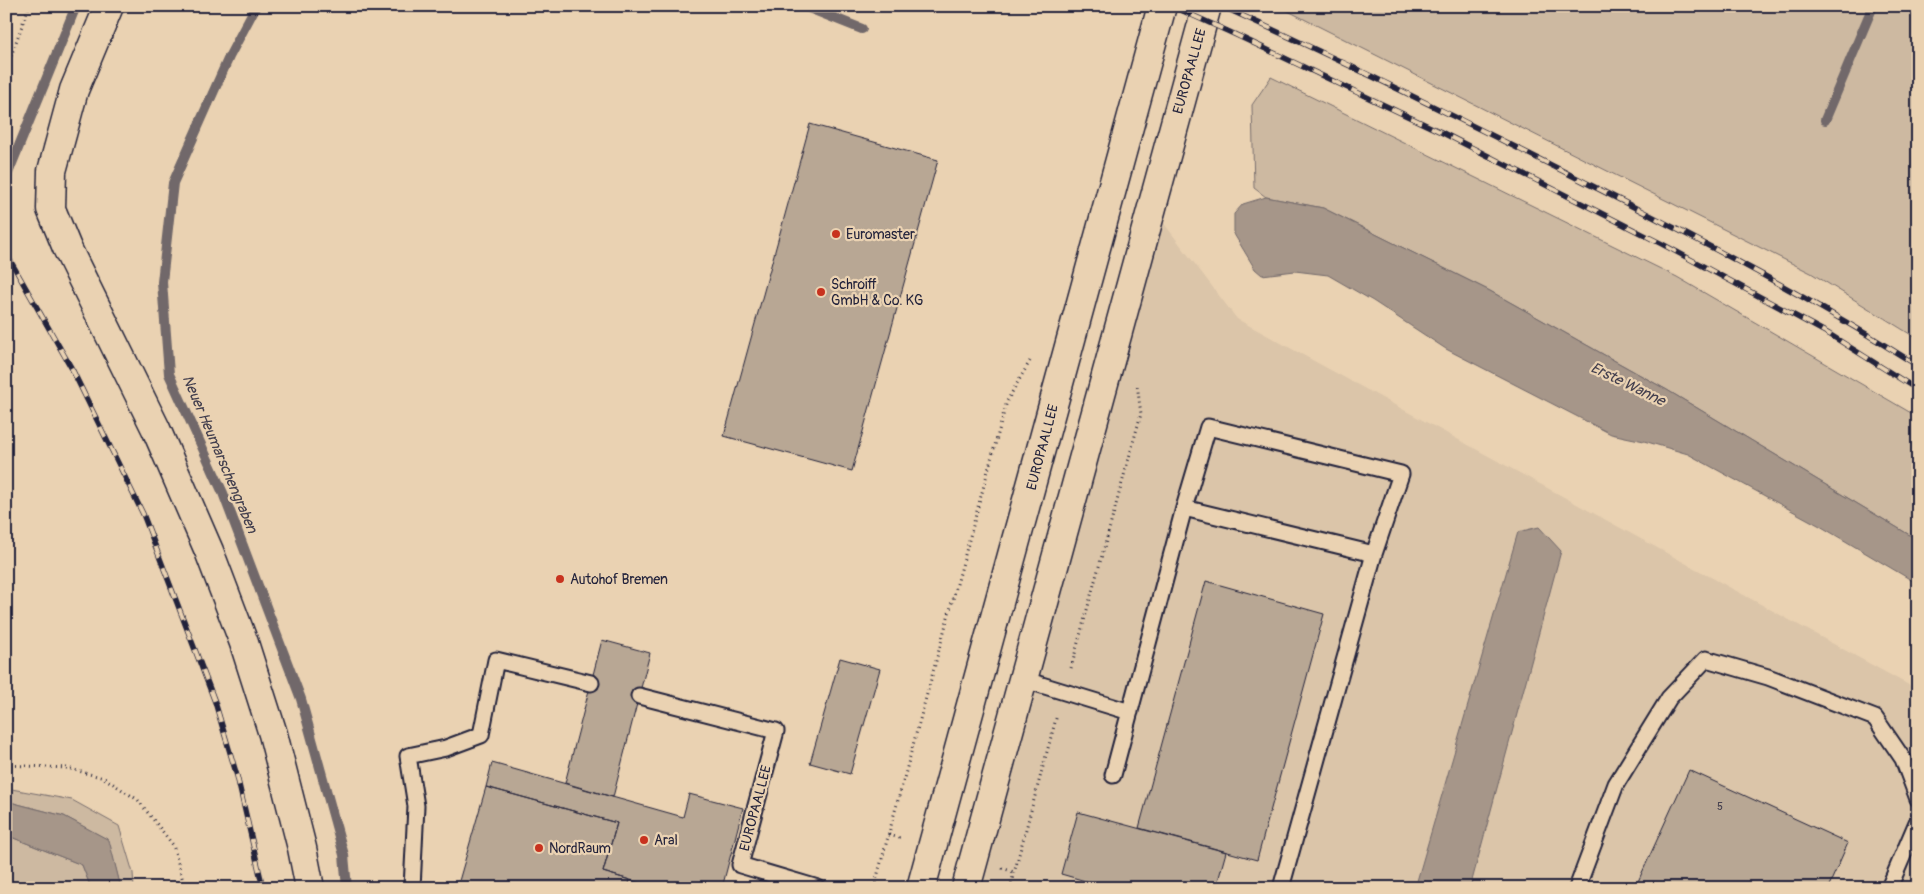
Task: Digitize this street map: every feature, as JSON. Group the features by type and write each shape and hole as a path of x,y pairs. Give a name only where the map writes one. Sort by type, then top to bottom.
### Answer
{"street":[{"path":"109,6 74,90 52,171 51,209 67,248 156,428 210,551 244,643 273,734 302,848 310,888"},
{"name":"EUROPAALLEE","path":"921,888 1162,6"},
{"name":"EUROPAALLEE","path":"966,888 1207,6"}],"lane":[{"path":"1113,775 1184,508 1208,427 1401,474 1374,554 1281,888"},
{"path":"1184,508 1374,554"},
{"path":"412,888 416,806 408,756 446,748 481,735 496,660 591,683"},
{"path":"1577,888 1616,784 1669,698 1706,660 1768,677 1875,718 1903,759 1918,799"},
{"path":"1022,679 1130,712"},
{"name":"EUROPAALLEE","path":"639,696 776,732 740,865 799,885 818,888"},
{"path":"1890,888 1918,820"}],"path":[{"path":"6,70 28,6"},
{"path":"874,888 1008,401 1034,354"},
{"path":"1010,888 1141,414 1137,380"},
{"path":"6,765 67,768 104,778 138,800 173,845 185,888"}],"shaded area":[{"path":"1278,6 1918,6 1918,339 1811,273"},
{"path":"1271,77 1677,277 1918,417 1918,540 1667,390 1490,291 1323,208 1266,197 1254,188 1252,105"},
{"path":"1146,200 1237,319 1918,690 1918,888 956,888"},
{"path":"6,788 72,800 119,826 133,873 134,888 121,888 108,840 64,816 6,801"},
{"path":"6,835 82,865 91,888 6,888"}],"water":[{"name":"Erste Wanne","path":"1266,197 1323,208 1490,291 1667,390 1918,540 1918,584 1820,526 1688,454 1644,441 1611,434 1446,349 1373,301 1328,275 1295,271 1262,275 1255,269 1234,234 1234,214 1243,204"},
{"path":"1539,527 1561,551 1470,888 1415,888 1518,532"},
{"path":"6,801 64,816 109,840 121,888 91,888 82,865 6,835"}],"building":[{"path":"810,124 938,160 852,471 724,436"},
{"path":"1206,581 1324,614 1257,860 1139,828"},
{"path":"602,640 650,653 613,797 565,783"},
{"path":"840,658 880,669 850,774 810,763"},
{"path":"492,763 683,817 689,794 743,808 722,888 657,888 603,872 617,823 486,787"},
{"path":"1689,770 1848,843 1828,888 1635,888"},
{"name":"NordRaum","path":"486,787 617,823 603,872 630,880 628,888 457,888"},
{"path":"1078,812 1226,852 1216,888 1110,888 1061,874"}],"waterway":[{"path":"6,178 76,6"},
{"name":"Neuer Heumarschengraben","path":"256,6 229,57 173,183 162,282 169,374 223,493 301,699 344,855 347,888"},
{"name":"Neuer Heumarschengraben","path":"804,6 862,29"},
{"path":"1825,120 1873,6"}],"railway":[{"path":"1172,6 1441,132 1662,244 1829,334 1918,390"},
{"path":"1221,6 1387,84 1644,212 1783,286 1918,366"},
{"path":"6,253 72,369 143,514 215,702 237,776 263,888"}],"place":[{"name":"Euromaster","path":"836,234"},
{"name":"Schroiff GmbH & Co. KG","path":"821,292"},
{"name":"Autohof Bremen","path":"560,579"},
{"name":"Aral","path":"644,840"},
{"name":"NordRaum","path":"539,848"}]}
